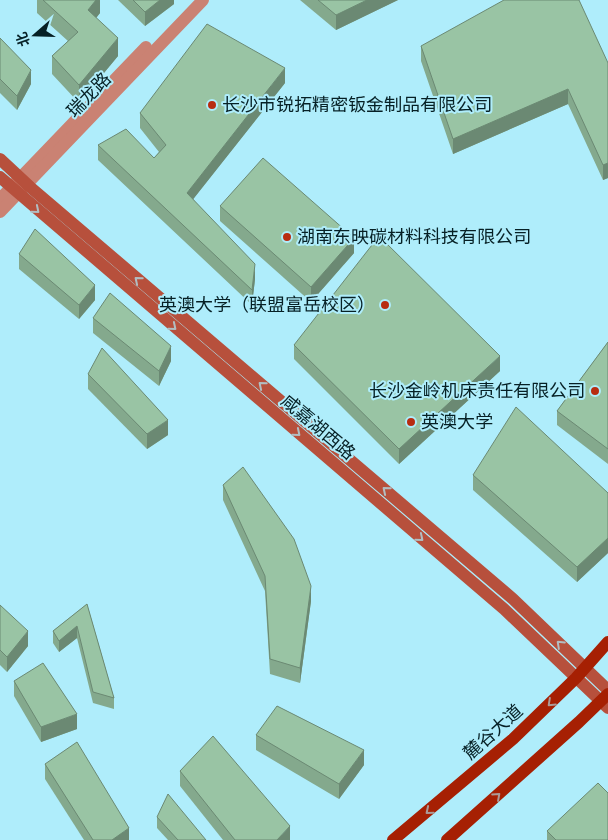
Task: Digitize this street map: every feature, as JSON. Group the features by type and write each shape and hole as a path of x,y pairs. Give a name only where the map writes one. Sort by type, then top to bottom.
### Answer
{"main road":[{"name":"咸嘉湖西路","path":"0,159 513,599 608,690"},
{"name":"咸嘉湖西路","path":"0,178 496,603 576,678 605,701"},
{"name":"麓谷大道","path":"394,840 513,739 586,668 608,642"},
{"path":"447,840 605,701"}],"street":[{"name":"瑞龙路","path":"24,181 191,0"},
{"name":"瑞龙路","path":"0,212 14,191 203,0"},
{"name":"瑞龙路","path":"0,199 14,191"}],"building":[{"path":"43,0 96,0 88,10 118,38 79,85 52,56 78,32"},
{"path":"133,0 160,0 145,12"},
{"path":"318,0 367,0 336,15"},
{"path":"504,0 579,0 608,63 608,163 603,165 568,89 453,139 421,46"},
{"path":"207,24 285,68 187,193 255,264 252,290 98,145 126,129 154,158 166,145 140,113"},
{"path":"0,38 31,70 17,96 0,79"},
{"name":"湖南东映碳材料科技有限公司","path":"263,158 354,238 311,287 220,206"},
{"path":"35,229 95,285 79,305 19,254"},
{"name":"英澳大学","path":"379,236 500,356 399,449 294,345"},
{"path":"110,293 171,346 159,371 93,318"},
{"name":"长沙金岭机床责任有限公司","path":"608,342 608,449 557,411"},
{"path":"102,348 168,420 147,434 88,374"},
{"path":"516,407 608,493 608,538 577,567 473,475"},
{"path":"243,467 294,539 311,586 300,668 270,659 265,576 223,485"},
{"path":"87,604 114,698 93,692 77,626 59,641 53,631"},
{"path":"0,605 28,631 7,657 0,650"},
{"path":"43,663 77,714 41,727 14,681"},
{"path":"277,706 364,750 339,784 256,735"},
{"path":"213,736 290,826 277,840 235,840 180,771"},
{"path":"77,742 129,828 112,840 93,840 45,764"},
{"path":"598,783 608,793 608,840 556,840 547,831"},
{"path":"168,794 206,840 178,840 157,817"}],"place":[{"name":"长沙市锐拓精密钣金制品有限公司","path":"212,105"},
{"name":"湖南东映碳材料科技有限公司","path":"287,237"},
{"name":"英澳大学（联盟富岳校区）","path":"385,305"},
{"name":"长沙金岭机床责任有限公司","path":"595,391"},
{"name":"英澳大学","path":"411,422"}]}
